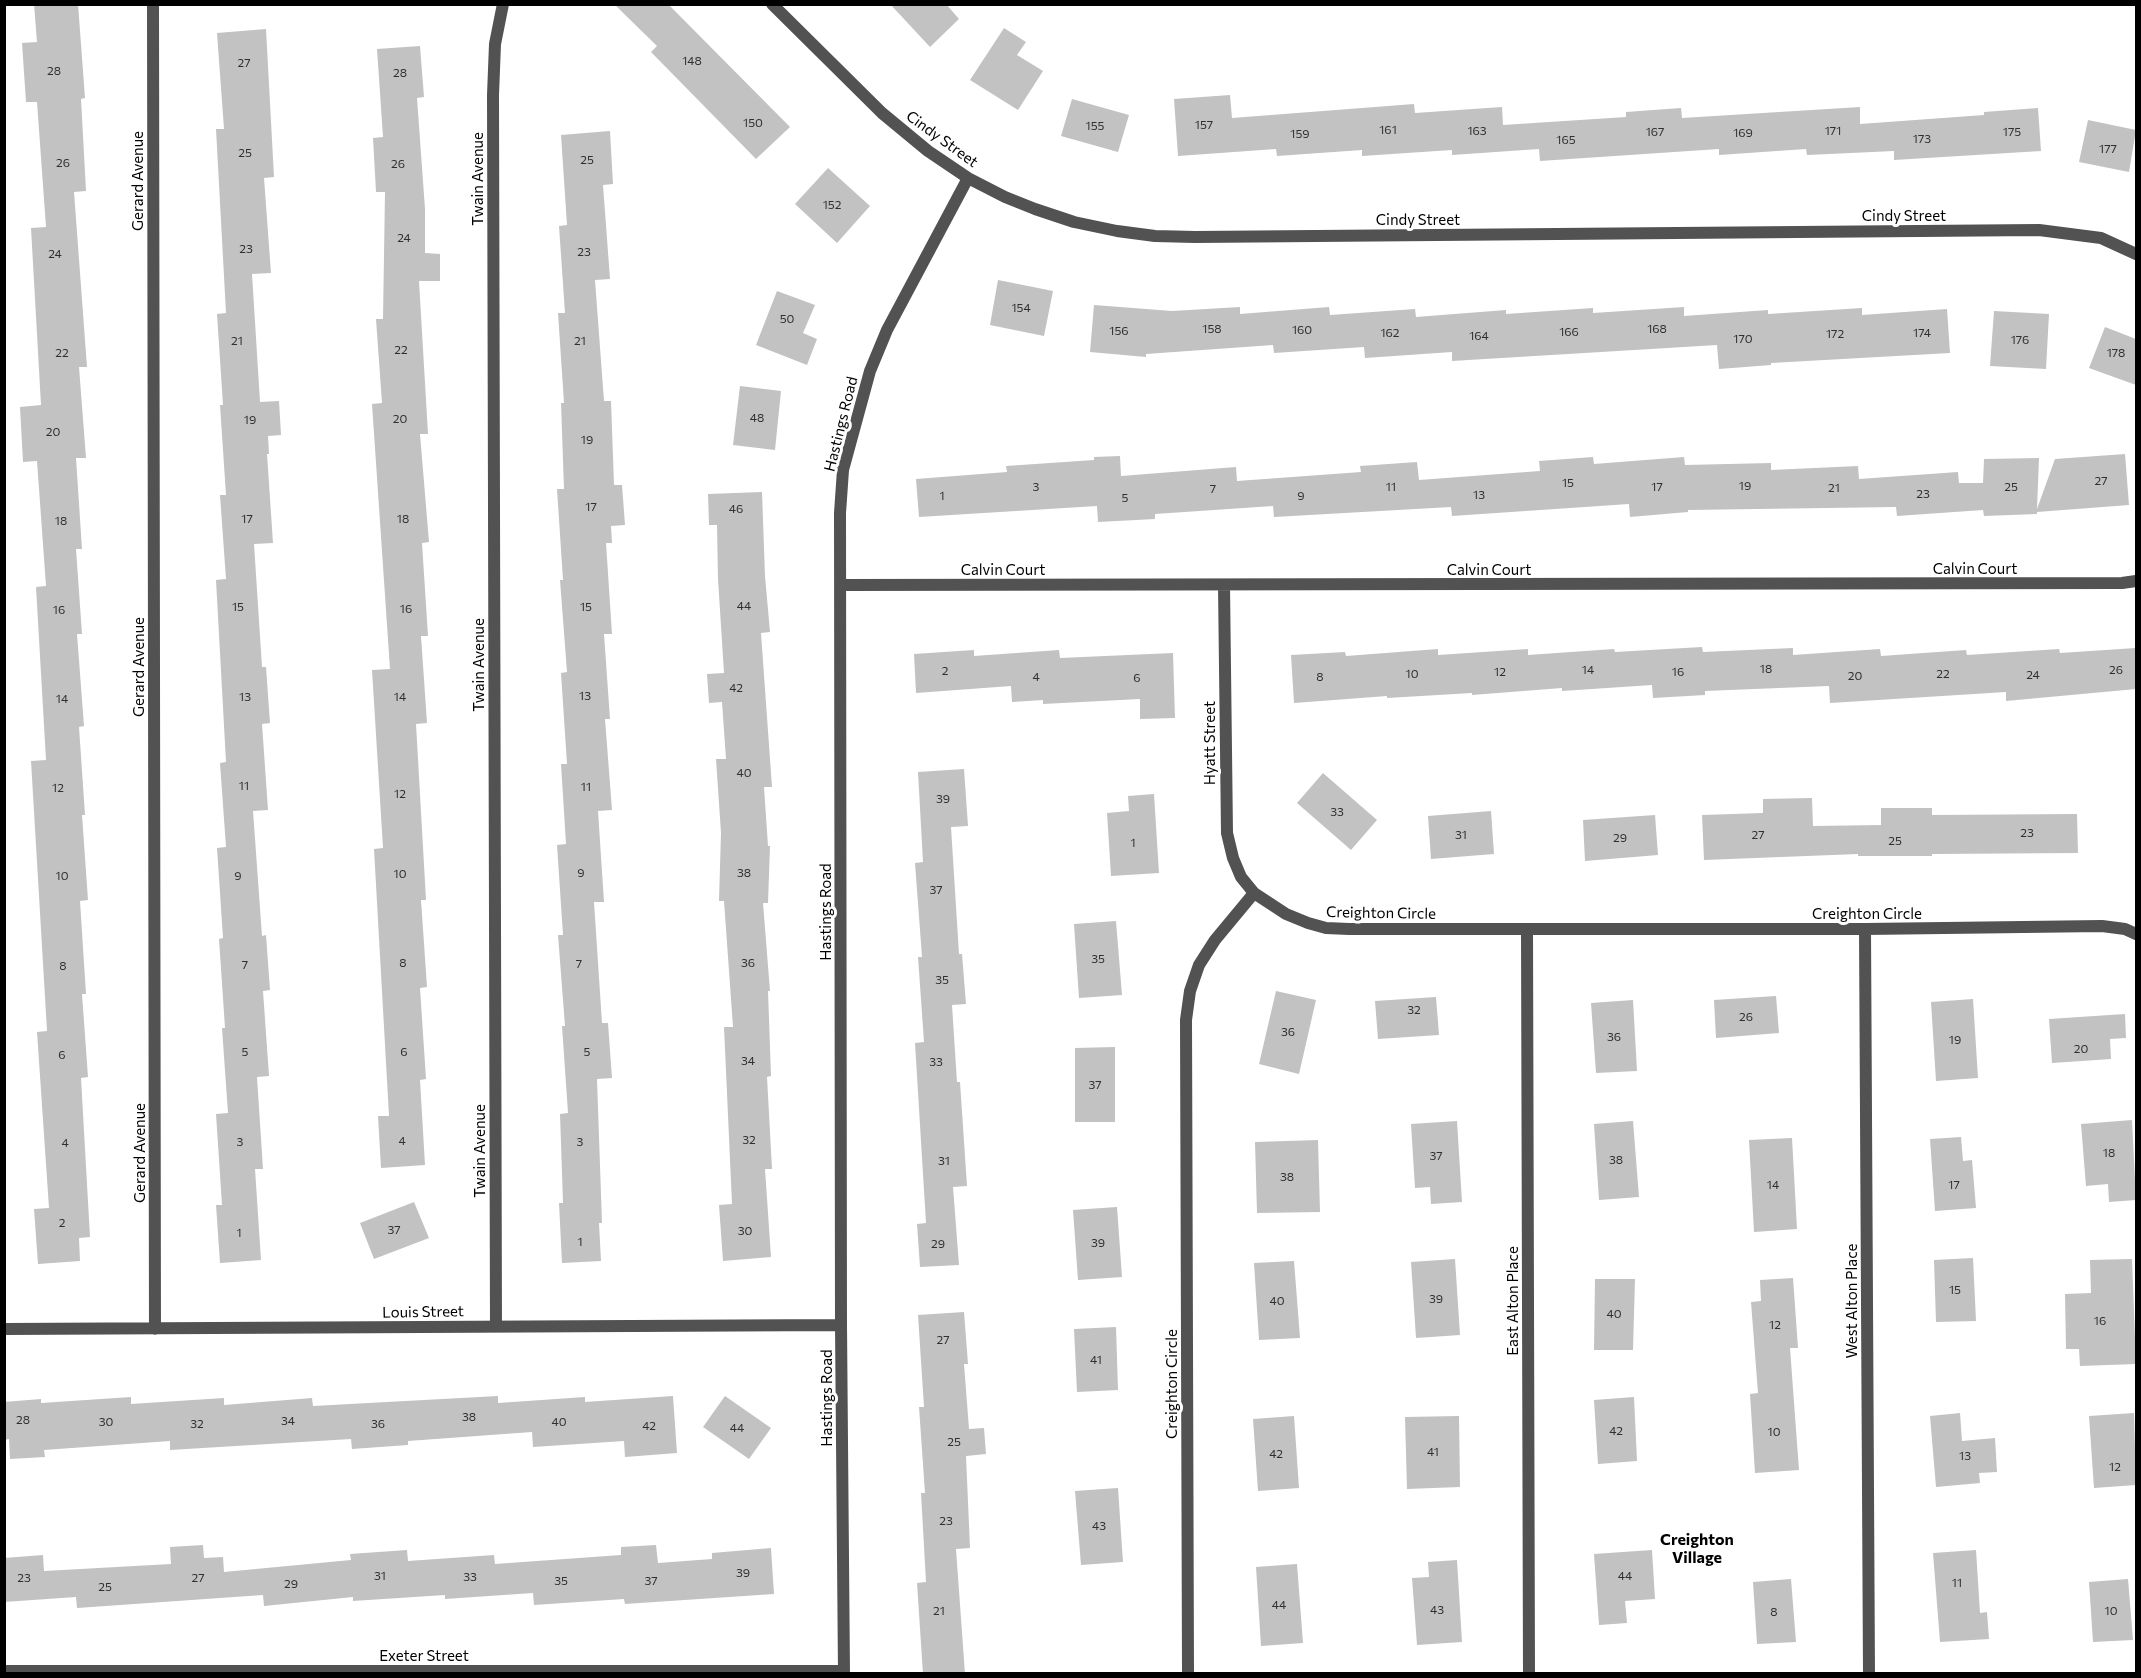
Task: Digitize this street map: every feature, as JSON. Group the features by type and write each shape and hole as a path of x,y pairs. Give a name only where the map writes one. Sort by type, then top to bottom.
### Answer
{"street":[{"name":"Gerard Avenue","path":"153,4 155,1329"},
{"name":"Twain Avenue","path":"496,1326 493,95 495,44 503,4"},
{"name":"Cindy Street","path":"772,4 882,113 928,151 968,178 1005,197 1074,222 1155,236 2039,230 2101,238 2136,254"},
{"name":"Hastings Road","path":"844,1672 841,1325 840,513 843,470 870,371 887,330 968,178"},
{"name":"Calvin Court","path":"841,585 2110,583 2136,581"},
{"name":"Hyatt Street","path":"1224,585 1227,833 1233,858 1241,877 1254,893"},
{"name":"Creighton Circle","path":"1188,1674 1186,1020 1190,991 1200,965 1215,940 1254,893 1286,914 1326,928 1865,929 2102,926 2125,929 2136,934"},
{"name":"East Alton Place","path":"1527,929 1529,1674"},
{"name":"West Alton Place","path":"1865,929 1869,1674"},
{"name":"Louis Street","path":"4,1329 841,1325"},
{"name":"Exeter Street","path":"4,1671 844,1672"}],"building":[{"path":"34,4 78,4 85,98 81,99 86,191 74,192 87,367 79,367 86,458 76,458 82,549 76,549 82,634 77,634 84,726 79,727 85,815 82,815 88,900 80,901 86,994 82,994 88,1077 81,1078 90,1237 79,1238 80,1261 38,1264 34,1209 49,1208 37,1032 47,1031 31,761 46,760 36,587 46,586 37,461 23,462 20,407 41,405 31,228 46,227 37,102 26,102 22,43 37,42"},
{"path":"614,4 668,4 790,127 756,159 651,52 657,46"},
{"path":"890,4 946,4 959,19 930,47"},
{"path":"1004,28 1026,42 1017,55 1043,71 1018,110 970,80"},
{"path":"266,29 274,177 264,178 271,273 252,274 260,402 279,401 281,435 268,436 269,454 267,454 273,543 254,544 262,667 266,667 270,723 262,724 268,810 253,811 262,936 266,935 270,990 263,991 269,1076 257,1077 263,1169 255,1169 261,1260 220,1263 216,1205 222,1205 216,1114 228,1113 222,1028 225,1028 219,939 223,938 217,848 226,847 220,763 226,762 216,580 226,579 220,495 226,495 217,314 226,313 216,129 224,129 217,33"},
{"path":"420,46 424,97 417,98 425,209 425,253 440,254 440,281 419,281 428,434 420,434 429,542 422,543 428,636 421,636 427,723 416,724 426,900 421,900 427,987 420,988 426,1079 420,1080 425,1165 381,1168 378,1116 389,1116 374,849 383,848 372,670 390,669 372,404 382,403 376,319 383,319 385,192 376,192 373,138 383,137 377,49"},
{"path":"1230,95 1232,118 1414,104 1415,113 1502,107 1503,125 1626,117 1626,112 1681,108 1682,118 1860,107 1860,124 1984,115 1984,112 2038,108 2041,151 1894,160 1894,151 1807,155 1806,149 1719,155 1719,149 1540,161 1539,149 1452,155 1452,150 1362,156 1362,150 1277,156 1276,149 1178,156 1174,99"},
{"path":"1072,99 1129,115 1118,152 1061,136"},
{"path":"2088,120 2136,130 2129,172 2079,162"},
{"path":"610,131 613,184 603,185 610,279 595,280 604,401 611,401 614,485 622,485 625,525 611,526 612,543 606,543 612,634 604,634 610,719 605,719 612,810 598,811 604,902 594,902 602,1023 608,1023 612,1078 597,1079 602,1223 599,1223 601,1261 562,1263 559,1203 563,1203 560,1114 568,1113 562,1026 565,1026 558,935 563,935 557,845 566,844 561,764 567,764 561,673 567,672 560,580 563,580 557,489 564,489 561,403 564,403 558,313 565,313 559,226 567,225 561,135"},
{"path":"828,168 870,206 837,243 795,204"},
{"path":"998,280 1053,291 1044,336 990,325"},
{"path":"777,291 815,305 803,333 817,339 807,365 756,345"},
{"path":"1094,305 1172,311 1240,307 1240,314 1329,307 1330,315 1415,309 1416,317 1506,310 1506,314 1593,308 1593,313 1684,307 1684,316 1768,310 1768,314 1862,308 1862,315 1947,309 1950,353 1771,363 1771,365 1719,369 1717,345 1452,361 1452,352 1365,358 1364,347 1274,353 1273,345 1146,354 1146,357 1090,352"},
{"path":"1994,311 2049,314 2046,369 1990,366"},
{"path":"2105,327 2136,339 2136,385 2089,368"},
{"path":"740,386 781,391 775,450 733,445"},
{"path":"2125,454 2129,505 2037,512 2037,514 1984,516 1983,510 1897,516 1896,507 1688,510 1688,512 1630,517 1629,504 1452,516 1451,507 1274,517 1273,506 1155,514 1155,519 1098,522 1097,506 919,517 916,479 1007,472 1006,466 1120,456 1121,476 1236,467 1237,481 1361,472 1360,466 1417,462 1419,480 1540,471 1539,461 1593,457 1594,464 1684,457 1685,465 1771,463 1771,470 1858,466 1859,479 1958,472 1959,483 1983,483 1984,459 2039,458 2037,509 2055,459"},
{"path":"762,492 770,632 761,633 772,787 764,787 768,846 770,846 768,903 763,903 770,991 768,991 771,1076 767,1077 772,1169 765,1169 771,1257 723,1261 719,1205 732,1204 724,1027 733,1027 724,901 719,901 721,833 716,759 726,759 722,702 709,703 707,674 724,673 717,525 709,525 708,494"},
{"path":"1702,647 1703,652 1793,648 1793,655 1880,649 1881,656 1966,650 1967,655 2059,649 2060,653 2136,648 2136,689 2006,701 2006,692 1830,703 1829,686 1705,691 1705,695 1653,698 1652,685 1562,691 1562,688 1472,695 1472,693 1387,698 1387,696 1294,703 1291,655 1345,652 1346,656 1438,649 1438,655 1528,649 1528,655 1614,649 1615,652"},
{"path":"974,650 974,656 1059,650 1060,658 1173,653 1175,718 1140,719 1140,699 1043,704 1043,700 1012,702 1011,686 916,693 914,654"},
{"path":"964,769 968,826 951,827 959,954 962,954 966,1004 952,1005 967,1186 953,1187 959,1265 920,1267 917,1224 926,1223 915,1043 924,1042 918,957 922,957 915,863 923,862 918,772"},
{"path":"1323,773 1377,820 1351,850 1297,803"},
{"path":"1154,794 1159,873 1111,876 1107,813 1129,811 1128,796"},
{"path":"1812,798 1813,826 1881,825 1881,808 1932,808 1932,815 2077,814 2078,853 1932,854 1932,856 1858,856 1858,854 1704,860 1702,815 1763,813 1763,799"},
{"path":"1491,811 1494,854 1431,859 1428,816"},
{"path":"1655,815 1658,855 1585,861 1583,820"},
{"path":"1116,921 1122,995 1079,998 1074,924"},
{"path":"1276,991 1316,1000 1299,1074 1259,1064"},
{"path":"1776,996 1779,1033 1716,1038 1714,1000"},
{"path":"1436,997 1439,1035 1378,1039 1375,1001"},
{"path":"1973,999 1978,1078 1936,1081 1931,1002"},
{"path":"1633,1000 1637,1071 1596,1073 1591,1003"},
{"path":"2125,1014 2126,1038 2110,1039 2111,1059 2052,1063 2049,1019"},
{"path":"1115,1047 1115,1122 1075,1122 1075,1048"},
{"path":"2132,1120 2136,1200 2109,1202 2108,1184 2086,1186 2081,1124"},
{"path":"1457,1121 1462,1202 1431,1204 1430,1187 1415,1188 1411,1124"},
{"path":"1633,1121 1639,1197 1599,1200 1594,1124"},
{"path":"1961,1137 1963,1161 1972,1160 1976,1208 1935,1211 1930,1139"},
{"path":"1792,1138 1797,1229 1754,1232 1749,1140"},
{"path":"1318,1140 1320,1212 1257,1213 1255,1142"},
{"path":"414,1202 429,1238 374,1259 360,1223"},
{"path":"1117,1207 1122,1277 1078,1280 1073,1210"},
{"path":"1973,1258 1976,1321 1936,1322 1934,1260"},
{"path":"1455,1259 1460,1335 1416,1338 1411,1262"},
{"path":"2132,1259 2136,1364 2080,1366 2079,1349 2066,1349 2065,1294 2091,1293 2090,1260"},
{"path":"1294,1261 1300,1338 1259,1340 1254,1263"},
{"path":"1793,1278 1798,1348 1790,1348 1799,1470 1755,1473 1750,1394 1758,1393 1751,1302 1761,1301 1760,1280"},
{"path":"1595,1279 1635,1279 1633,1350 1594,1350"},
{"path":"964,1312 968,1364 964,1364 969,1429 984,1428 986,1454 966,1456 970,1548 956,1549 965,1674 923,1674 917,1583 926,1582 921,1493 925,1493 919,1407 924,1407 918,1315"},
{"path":"1116,1327 1118,1390 1077,1392 1074,1329"},
{"path":"498,1396 498,1403 585,1397 585,1402 673,1396 677,1453 625,1457 624,1441 533,1447 532,1432 408,1441 408,1445 352,1449 351,1439 170,1450 170,1441 44,1450 45,1457 10,1459 9,1439 4,1440 4,1402 41,1399 41,1403 131,1397 131,1404 224,1398 224,1405 312,1398 313,1406"},
{"path":"725,1396 771,1428 749,1459 703,1427"},
{"path":"1634,1397 1637,1461 1598,1464 1594,1400"},
{"path":"1960,1413 1962,1441 1995,1438 1997,1472 1979,1473 1980,1483 1936,1487 1930,1416"},
{"path":"2134,1413 2136,1485 2094,1488 2089,1416"},
{"path":"1294,1416 1299,1488 1258,1491 1253,1419"},
{"path":"1459,1416 1460,1487 1407,1489 1405,1417"},
{"path":"1118,1488 1123,1562 1081,1565 1075,1491"},
{"path":"203,1545 204,1558 223,1557 224,1572 351,1560 350,1554 407,1550 408,1561 494,1555 495,1564 621,1555 621,1547 656,1545 658,1563 712,1559 712,1553 771,1548 774,1594 625,1604 624,1599 534,1605 533,1593 445,1599 445,1595 353,1601 353,1597 264,1606 263,1595 77,1608 76,1597 4,1602 4,1558 43,1555 44,1571 171,1564 170,1547"},
{"path":"1652,1550 1655,1599 1625,1601 1627,1623 1599,1625 1594,1554"},
{"path":"1976,1550 1980,1613 1987,1612 1989,1639 1940,1642 1933,1553"},
{"path":"1457,1560 1462,1642 1417,1645 1412,1578 1429,1577 1428,1562"},
{"path":"1297,1564 1303,1643 1261,1646 1256,1567"},
{"path":"1791,1579 1796,1642 1757,1644 1753,1582"},
{"path":"2128,1579 2133,1640 2093,1642 2089,1582"}],"district":[{"name":"Creighton Village","path":"1697,1549"}]}
